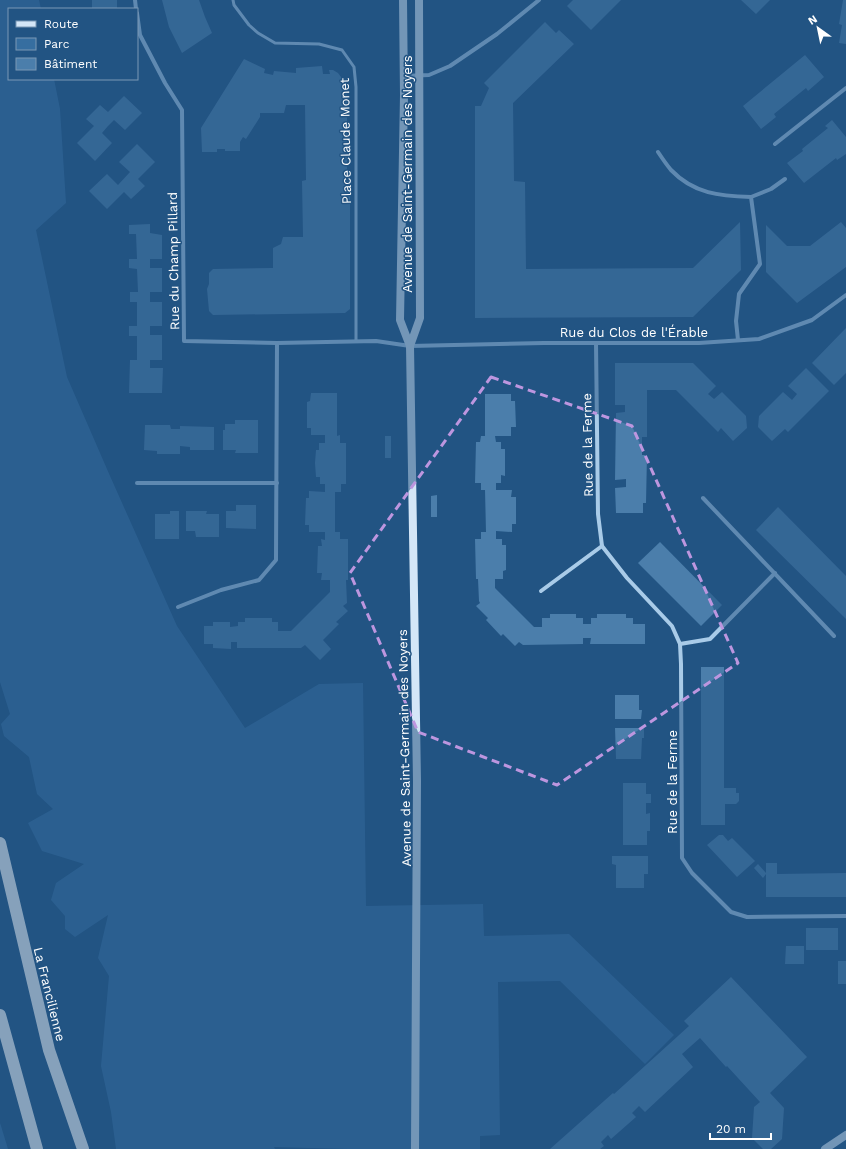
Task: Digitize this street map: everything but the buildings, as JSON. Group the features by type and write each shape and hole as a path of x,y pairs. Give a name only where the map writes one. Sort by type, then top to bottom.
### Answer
{"highway":[{"name":"La Francilienne","path":"0,843 49,1050 83,1149"},
{"path":"0,1015 37,1149"}],"main road":[{"name":"Avenue de Saint-Germain des Noyers","path":"403,0 400,320 410,346 417,781 415,1149"},
{"name":"Avenue de Saint-Germain des Noyers","path":"410,346 420,318 419,0"},
{"path":"825,1149 846,1135"}],"street":[{"path":"403,76 429,75 450,66 497,34 539,0"},
{"name":"Rue du Champ Pillard","path":"138,20 140,35 165,83 182,110 184,341 277,343 376,341 410,346"},
{"path":"775,144 846,88"},
{"path":"658,152 671,170 692,187 720,196 751,197 771,189 785,179"},
{"path":"738,340 736,321 738,294 760,264 751,197"},
{"name":"Rue du Clos de l'Érable","path":"410,346 544,343 699,343 759,339 812,320 846,295"},
{"path":"178,607 221,590 259,580 276,560 277,343"},
{"name":"Rue de la Ferme","path":"596,343 598,514 602,546 627,578 672,626 680,644 682,858 692,873 731,912 747,916 846,916"},
{"path":"137,483 277,483"},
{"path":"703,498 834,636"},
{"path":"541,592 602,546"},
{"path":"680,644 710,640 775,573"}],"lane":[{"name":"Place Claude Monet","path":"233,0 234,5 249,25 258,33 275,43 319,44 342,50 354,67 356,87 356,342"}],"highlighted area":[{"path":"491,377 632,426 738,663 557,785 418,732 350,573"}],"green space":[{"path":"0,0 39,0 41,8 8,8 8,80 54,80 60,109 66,203 36,230 67,377 177,626 245,728 319,684 363,683 366,906 483,904 484,936 569,934 674,1035 645,1064 560,981 498,982 500,1135 480,1136 480,1149 348,1149 274,1147 275,1149 116,1149 111,1112 101,1066 109,976 98,958 108,915 75,937 65,929 65,916 51,900 56,883 84,864 42,851 28,823 53,809 37,794 29,757 4,736 1,724 10,714 0,682"},
{"path":"0,1123 1,1126 8,1149 0,1149"}]}
